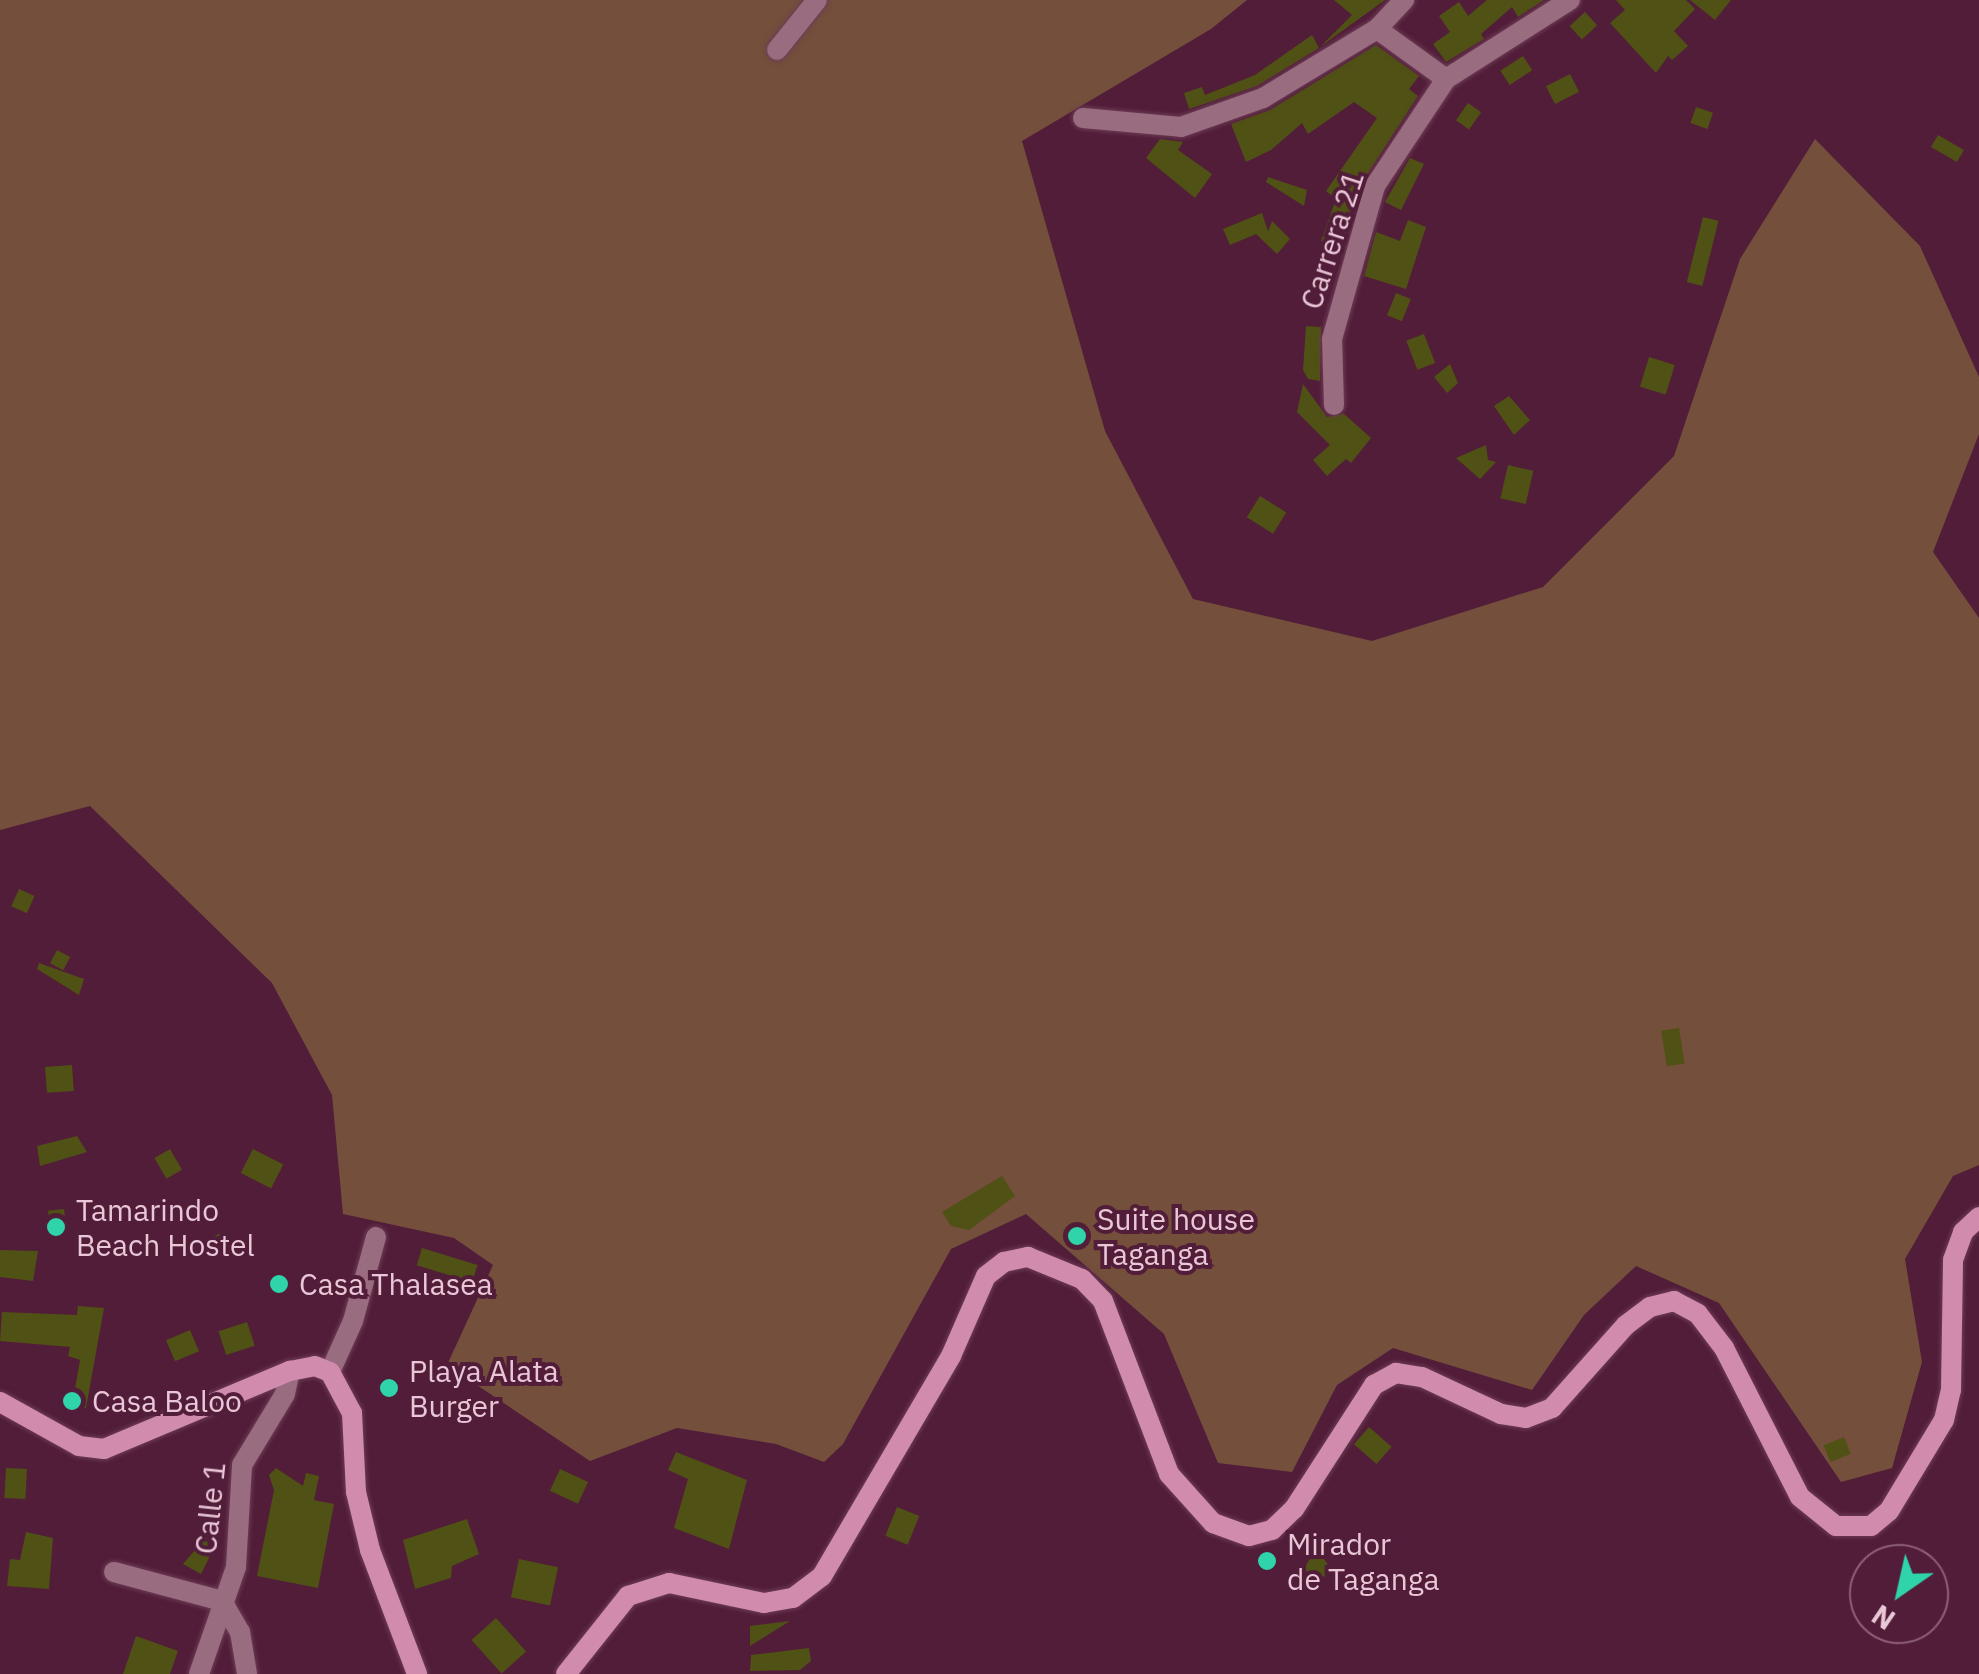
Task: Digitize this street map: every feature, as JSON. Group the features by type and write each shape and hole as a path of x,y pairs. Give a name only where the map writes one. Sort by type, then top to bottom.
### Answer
{"street":[{"path":"778,50 817,0"},
{"path":"1082,118 1181,127 1264,98 1377,29 1404,0"},
{"name":"Carrera 21","path":"1334,405 1332,339 1374,186 1446,79 1570,0"},
{"path":"1377,29 1446,79"},
{"path":"566,1674 628,1596 670,1583 764,1603 793,1598 822,1576 951,1356 986,1276 1004,1262 1028,1257 1068,1271 1103,1301 1169,1474 1212,1524 1249,1536 1272,1530 1294,1509 1374,1385 1396,1373 1422,1377 1501,1414 1526,1418 1552,1408 1626,1325 1650,1307 1674,1301 1698,1314 1724,1348 1800,1497 1836,1526 1871,1526 1888,1511 1944,1420 1951,1390 1952,1260 1964,1232 1979,1217"},
{"path":"330,1372 353,1321 376,1237"},
{"path":"0,1402 79,1446 104,1449 290,1371 315,1366 330,1372 352,1413 356,1492 370,1550 416,1674"},
{"name":"Calle 1","path":"200,1674 242,1537 242,1465 284,1394 290,1371"},
{"name":"Calle 1","path":"114,1572 222,1601"},
{"path":"222,1601 240,1632 247,1674"}],"shaded area":[{"path":"0,0 1247,0 1211,29 1022,141 1105,431 1193,599 1372,641 1543,587 1674,456 1740,259 1815,139 1920,246 1979,377 1979,434 1933,552 1979,618 1979,1165 1953,1176 1905,1259 1922,1362 1892,1468 1841,1482 1719,1303 1636,1266 1584,1315 1532,1390 1393,1348 1337,1385 1292,1472 1218,1463 1164,1334 1026,1214 951,1249 843,1444 824,1462 776,1444 677,1428 590,1461 447,1365 493,1265 454,1238 343,1214 332,1095 272,983 90,806 0,830"}],"building":[{"path":"1334,0 1385,0 1320,47 1352,15"},
{"path":"1487,0 1544,0 1518,17 1512,7 1481,34 1484,39 1446,62 1433,44 1450,32 1439,16 1459,2 1468,16"},
{"path":"1616,0 1686,0 1695,9 1674,31 1688,46 1672,60 1668,56 1656,73 1610,23 1625,10"},
{"path":"1690,0 1731,0 1715,20"},
{"path":"1585,12 1597,25 1582,39 1570,26"},
{"path":"1312,35 1319,48 1257,86 1189,109 1184,93 1202,87 1205,95 1255,75"},
{"path":"1376,45 1419,76 1409,89 1418,96 1353,196 1342,252 1321,241 1336,199 1326,191 1377,118 1354,102 1308,134 1302,123 1271,150 1246,162 1231,124 1270,110"},
{"path":"1523,56 1532,70 1510,85 1500,71"},
{"path":"1570,74 1579,92 1555,104 1546,86"},
{"path":"1468,103 1481,112 1469,129 1456,120"},
{"path":"1696,107 1713,113 1707,129 1690,123"},
{"path":"1938,135 1964,150 1957,162 1931,147"},
{"path":"1160,139 1183,142 1178,150 1212,174 1195,198 1146,158"},
{"path":"1410,158 1424,164 1401,210 1385,202"},
{"path":"1268,177 1307,190 1304,206 1266,182"},
{"path":"1262,213 1268,231 1272,221 1290,239 1277,254 1256,234 1230,245 1223,229"},
{"path":"1703,217 1719,221 1702,286 1687,282"},
{"path":"1408,220 1426,227 1406,289 1364,276 1376,232 1400,241"},
{"path":"1396,293 1411,299 1402,321 1387,315"},
{"path":"1306,326 1321,327 1320,381 1308,379 1303,370"},
{"path":"1424,334 1435,363 1417,370 1406,341"},
{"path":"1649,357 1675,365 1666,395 1640,387"},
{"path":"1450,364 1458,383 1447,393 1434,377"},
{"path":"1303,384 1327,417 1344,414 1371,438 1351,463 1346,459 1327,476 1313,460 1330,445 1297,412"},
{"path":"1509,396 1530,420 1514,435 1494,406"},
{"path":"1486,445 1488,460 1496,462 1480,479 1456,458"},
{"path":"1508,465 1533,471 1526,504 1500,498"},
{"path":"1260,496 1286,512 1273,534 1247,517"},
{"path":"19,889 35,896 27,913 11,906"},
{"path":"57,950 70,957 63,970 50,963"},
{"path":"39,963 84,979 79,995 37,969"},
{"path":"1679,1028 1685,1064 1667,1066 1661,1031"},
{"path":"72,1065 74,1091 47,1093 45,1067"},
{"path":"77,1136 87,1152 40,1166 37,1146"},
{"path":"170,1149 182,1170 166,1179 154,1158"},
{"path":"253,1149 283,1164 271,1188 241,1173"},
{"path":"1002,1176 1015,1196 969,1230 951,1226 942,1212"},
{"path":"64,1209 67,1236 51,1238 48,1211"},
{"path":"220,1233 228,1246 214,1255 206,1242"},
{"path":"422,1248 477,1265 472,1282 417,1265"},
{"path":"0,1250 38,1251 33,1281 0,1277"},
{"path":"78,1306 104,1308 86,1408 72,1406 80,1360 68,1356 70,1347 0,1341 2,1312 77,1315"},
{"path":"247,1322 255,1346 226,1355 218,1331"},
{"path":"190,1330 199,1351 175,1361 166,1340"},
{"path":"1369,1427 1392,1447 1377,1464 1354,1444"},
{"path":"1844,1437 1851,1454 1830,1462 1824,1445"},
{"path":"676,1452 747,1480 729,1549 674,1528 688,1479 668,1470"},
{"path":"6,1468 27,1469 25,1499 4,1498"},
{"path":"276,1468 303,1486 306,1473 319,1476 314,1500 334,1504 318,1588 257,1576 274,1490 269,1475"},
{"path":"560,1469 588,1482 578,1504 550,1491"},
{"path":"897,1507 919,1516 908,1545 885,1536"},
{"path":"467,1519 479,1554 452,1566 451,1578 415,1589 403,1540"},
{"path":"26,1532 53,1538 49,1589 7,1586 10,1559 20,1560"},
{"path":"207,1536 209,1558 201,1574 183,1564"},
{"path":"1317,1557 1325,1560 1325,1576 1317,1579 1309,1576 1306,1568 1309,1560"},
{"path":"519,1559 558,1567 550,1605 511,1597"},
{"path":"496,1618 526,1651 502,1674 471,1640"},
{"path":"790,1621 750,1646 750,1626"},
{"path":"136,1636 178,1651 170,1674 123,1674"},
{"path":"809,1648 811,1661 800,1670 750,1671 751,1655"}],"place":[{"name":"Tamarindo Beach Hostel","path":"56,1227"},
{"name":"Suite house Taganga","path":"1077,1236"},
{"name":"Casa Thalasea","path":"279,1284"},
{"name":"Playa Alata Burger","path":"389,1388"},
{"name":"Casa Baloo","path":"72,1401"},
{"name":"Mirador de Taganga","path":"1267,1561"}]}
